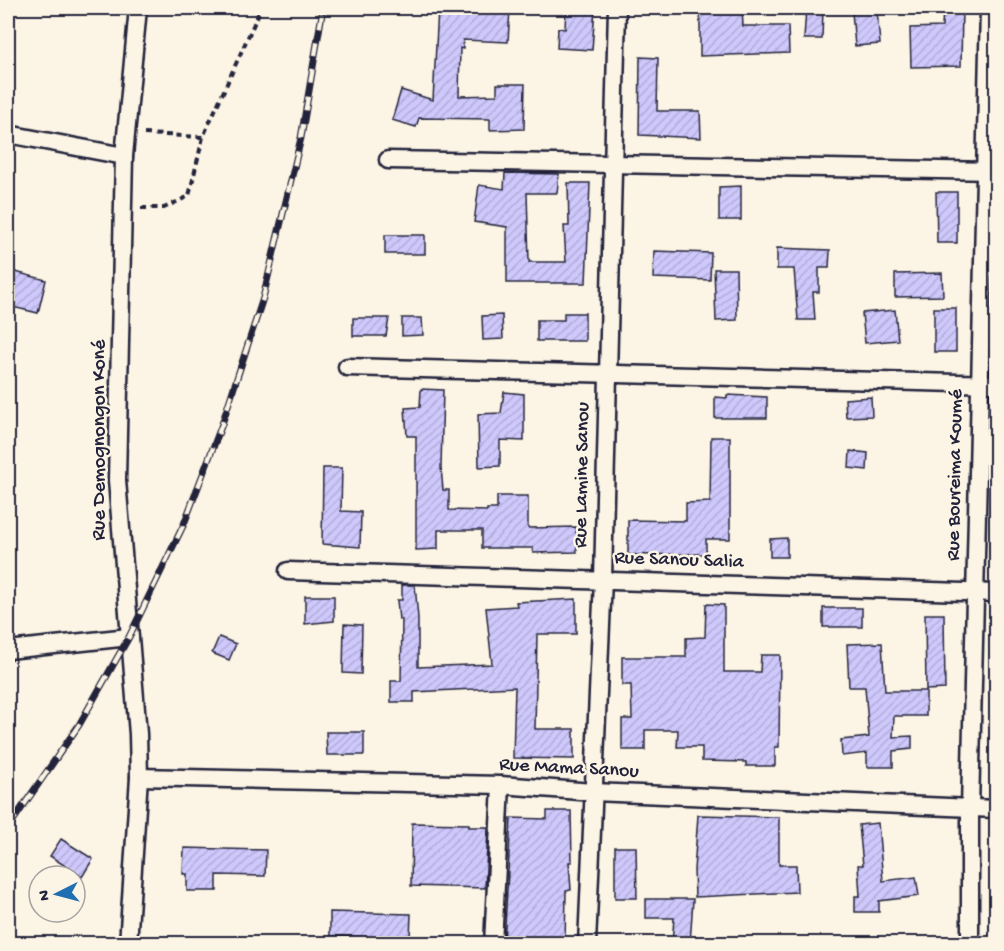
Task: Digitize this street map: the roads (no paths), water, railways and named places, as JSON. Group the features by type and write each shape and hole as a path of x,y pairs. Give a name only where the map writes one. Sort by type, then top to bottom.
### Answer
{"street":[{"name":"Rue Demognongon Koné","path":"128,944 139,777 117,480 125,132 138,8"},
{"name":"Rue Lamine Sanou","path":"586,944 603,579 606,373 617,8"},
{"name":"Rue Boureima Koumé","path":"970,944 970,809 979,384 991,171 989,8"},
{"path":"8,134 124,156"},
{"path":"388,160 991,171"},
{"path":"347,367 996,384"},
{"name":"Rue Sanou Salia","path":"288,571 996,592"},
{"path":"8,650 129,637"},
{"name":"Rue Mama Sanou","path":"139,777 501,786 996,809"},
{"path":"494,944 501,786"}],"railway":[{"path":"8,828 79,725 129,637 184,524 222,424 263,298 301,138 323,8"}]}
